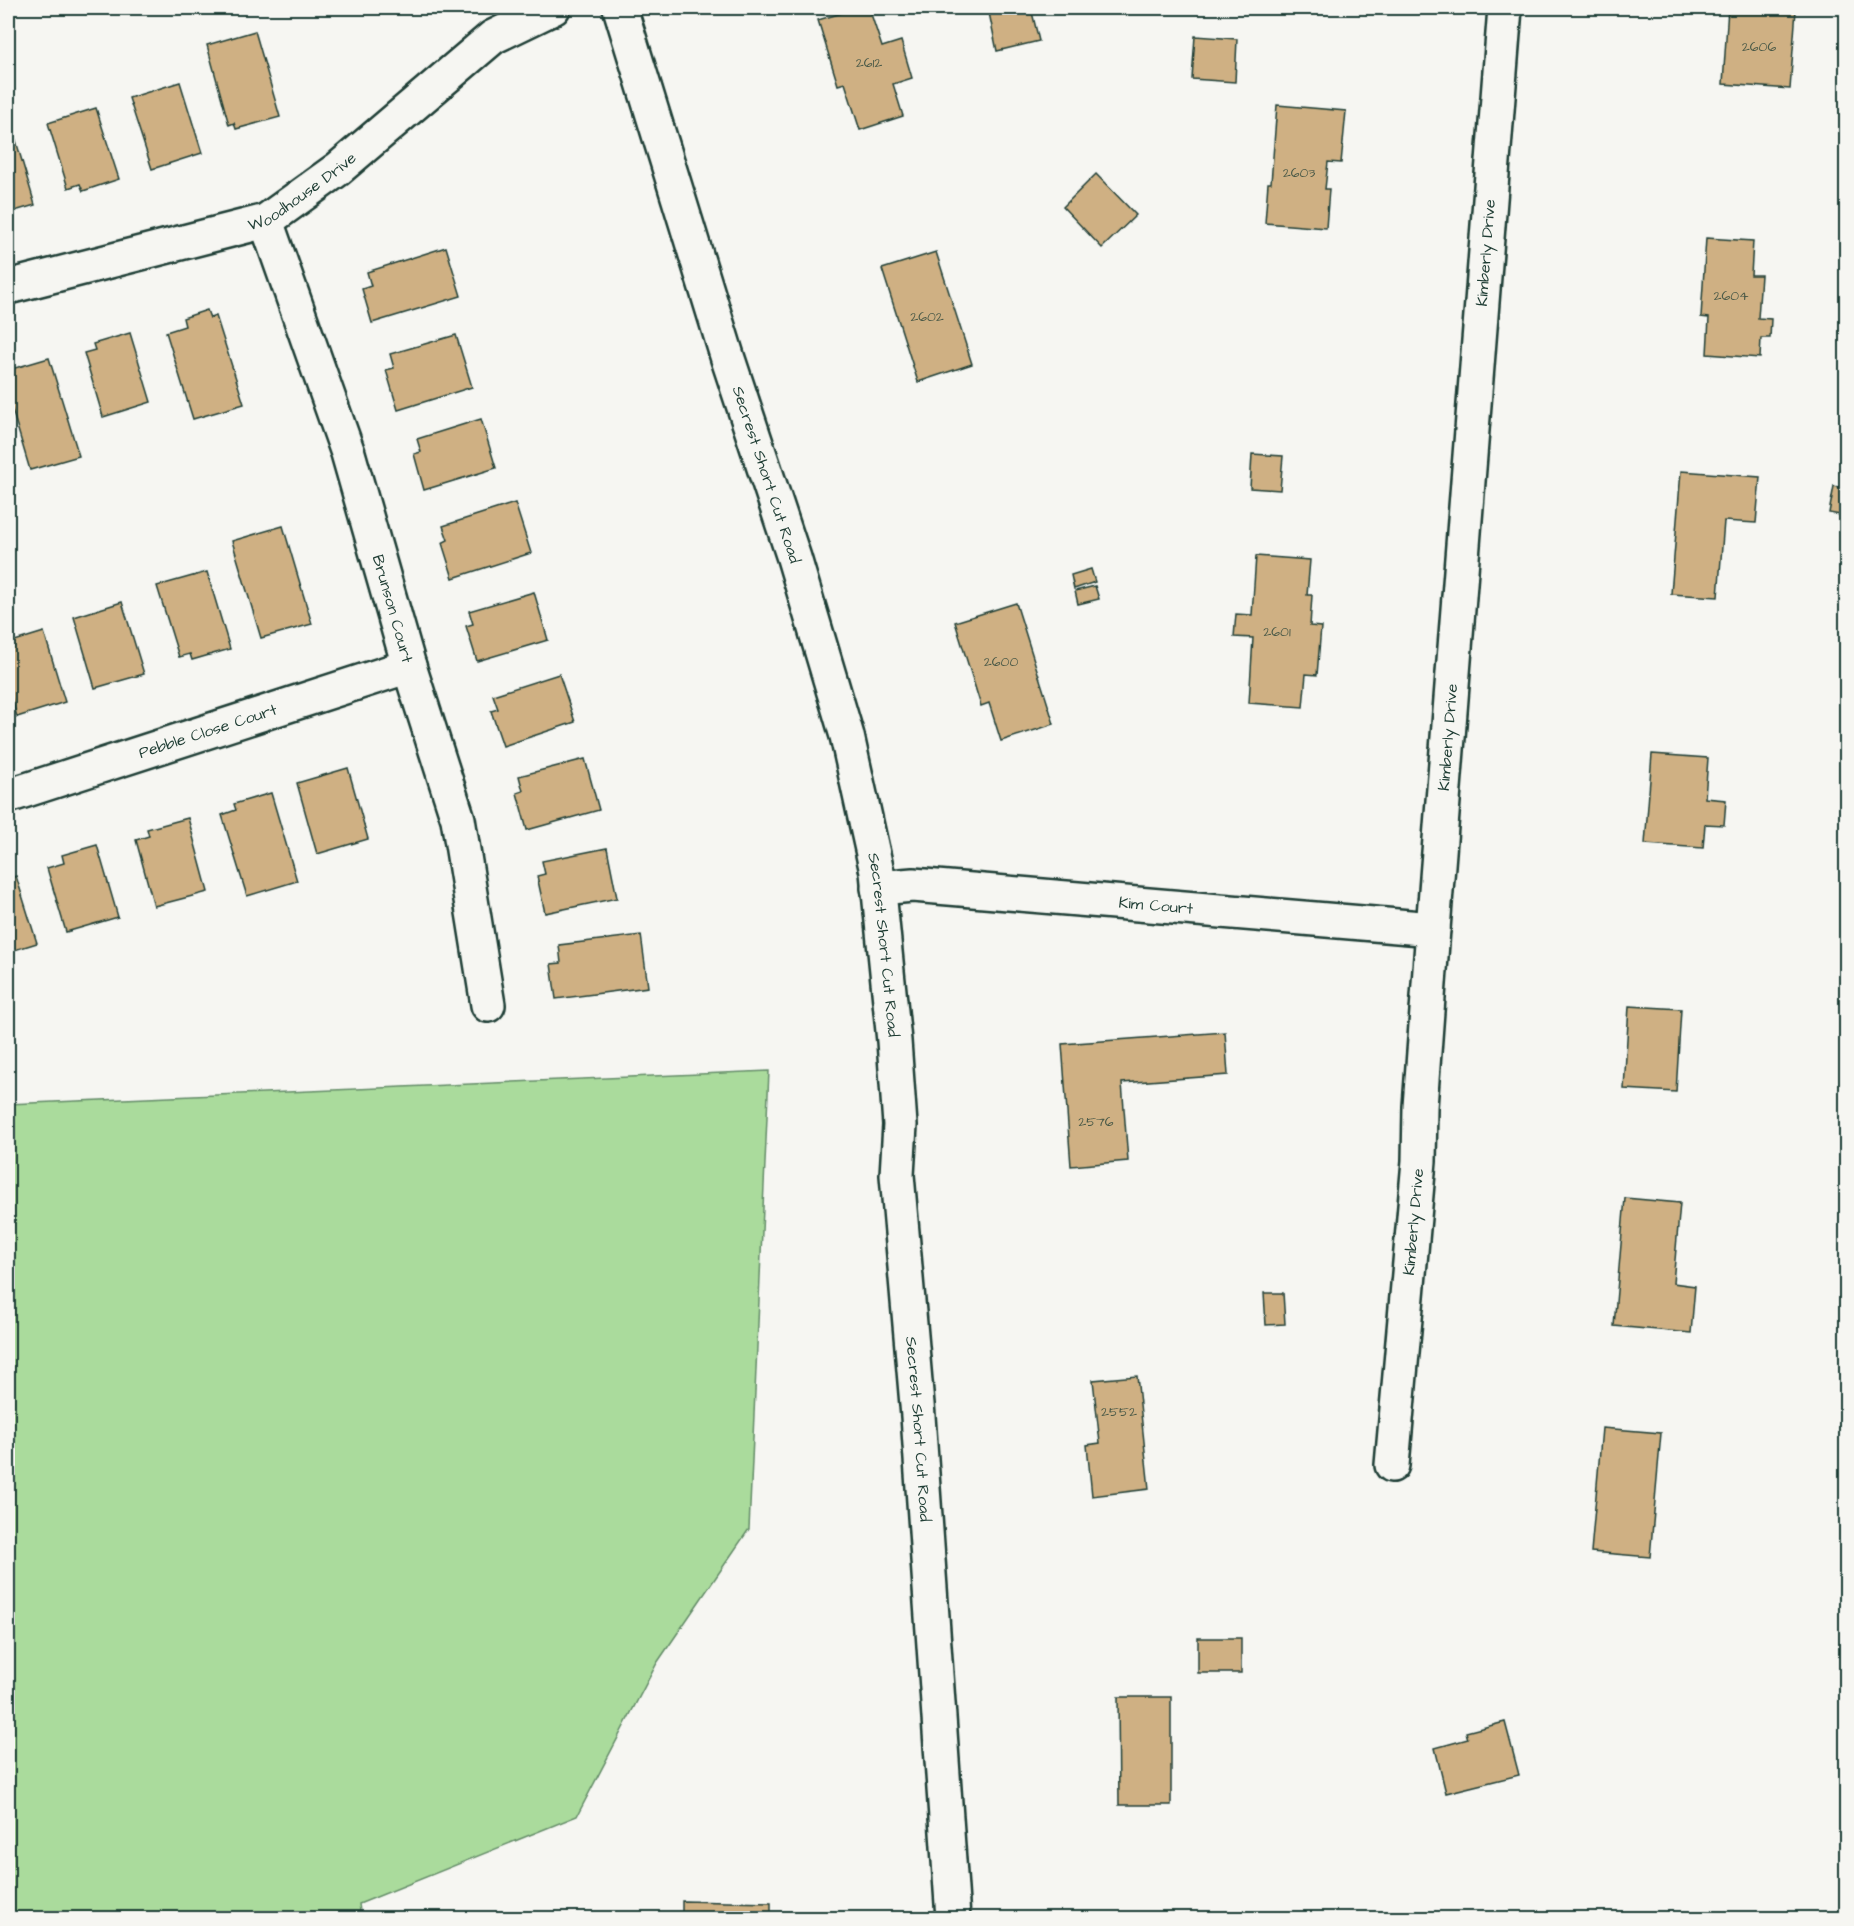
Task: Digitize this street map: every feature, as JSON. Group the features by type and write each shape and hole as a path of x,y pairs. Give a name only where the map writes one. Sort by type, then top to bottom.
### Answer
{"street":[{"name":"Woodhouse Drive","path":"8,287 266,221 338,169 493,37 553,8"},
{"name":"Secrest Short Cut Road","path":"620,8 728,359 794,558 847,736 877,872 894,1041 900,1125 897,1175 918,1416 953,1918"},
{"name":"Kimberly Drive","path":"1392,1465 1419,1161 1420,1107 1432,929 1505,8"},
{"name":"Brunson Court","path":"266,221 348,453 409,666 458,819 488,1005"},
{"name":"Pebble Close Court","path":"8,796 409,666"},
{"name":"Kim Court","path":"878,888 913,885 1432,929"}],"green space":[{"path":"769,1071 749,1529 657,1663 577,1816 359,1904 361,1918 8,1918 8,1104"}],"building":[{"path":"859,8 869,8 882,47 901,41 912,78 893,84 903,116 860,130 845,83 838,85 818,20"},
{"path":"988,8 1031,8 1039,41 997,51"},
{"path":"1728,8 1796,10 1790,89 1723,84"},
{"path":"255,31 280,117 236,129 234,123 229,125 207,45"},
{"path":"1195,36 1237,39 1235,82 1192,79"},
{"path":"180,82 202,153 152,169 129,98"},
{"path":"1277,105 1346,111 1341,163 1328,162 1325,189 1329,189 1326,228 1265,223 1268,183 1271,183"},
{"path":"96,108 119,179 83,191 80,184 68,188 48,123"},
{"path":"14,134 35,205 8,213 8,136"},
{"path":"1096,174 1136,215 1102,248 1063,207"},
{"path":"1706,238 1753,241 1751,275 1761,275 1758,318 1771,319 1770,338 1761,338 1760,358 1707,354 1709,318 1701,317"},
{"path":"446,247 461,296 372,323 362,289 371,286 367,272"},
{"path":"936,252 972,364 918,382 882,269"},
{"path":"207,310 210,318 216,316 244,404 193,419 166,332 185,326 183,318"},
{"path":"130,333 151,402 103,417 84,353 95,350 93,344"},
{"path":"456,335 472,387 398,410 386,370 394,368 390,354"},
{"path":"49,358 79,456 30,470 8,396 8,370"},
{"path":"481,419 496,468 424,490 414,454 421,452 417,439"},
{"path":"1252,454 1283,456 1280,490 1250,488"},
{"path":"1681,471 1760,477 1756,523 1724,521 1718,597 1671,594"},
{"path":"1834,486 1846,489 1846,516 1829,513"},
{"path":"515,503 531,553 453,578 442,543 448,540 443,526"},
{"path":"283,526 312,624 261,638 232,541"},
{"path":"1256,556 1310,560 1307,595 1312,595 1310,626 1321,627 1317,675 1306,674 1303,707 1249,703 1253,638 1234,637 1236,614 1252,615"},
{"path":"1091,569 1095,582 1074,589 1071,575"},
{"path":"207,572 230,649 192,660 190,654 179,657 157,586"},
{"path":"1095,586 1099,599 1078,604 1075,591"},
{"path":"534,592 548,640 477,661 466,626 473,624 469,611"},
{"path":"122,602 144,674 95,688 74,617"},
{"path":"1016,603 1054,724 1001,741 989,703 981,706 955,622"},
{"path":"44,632 65,702 17,717 8,686 8,643"},
{"path":"559,674 575,722 503,746 491,711 498,709 493,695"},
{"path":"1652,754 1708,758 1705,798 1726,800 1724,825 1705,824 1703,848 1645,844"},
{"path":"585,759 599,810 527,830 517,793 523,791 519,776"},
{"path":"348,768 368,839 317,854 297,783"},
{"path":"271,793 297,881 247,896 222,815 236,810 234,804"},
{"path":"188,818 208,892 154,906 136,840 149,836 147,829"},
{"path":"97,845 118,917 66,932 47,868 64,863 62,855"},
{"path":"607,848 617,898 545,913 537,876 545,874 542,861"},
{"path":"16,876 37,943 8,952 8,879"},
{"path":"641,935 648,987 556,999 551,964 561,963 559,945"},
{"path":"1629,1006 1681,1009 1676,1092 1624,1089"},
{"path":"1225,1032 1228,1075 1122,1083 1128,1161 1071,1166 1062,1044"},
{"path":"1625,1198 1680,1203 1673,1283 1695,1286 1691,1333 1614,1326"},
{"path":"1264,1293 1283,1293 1285,1324 1266,1325"},
{"path":"1137,1376 1149,1489 1092,1496 1087,1445 1100,1443 1093,1380"},
{"path":"1602,1428 1661,1433 1650,1557 1591,1552"},
{"path":"1198,1638 1241,1638 1241,1673 1198,1673"},
{"path":"1118,1697 1171,1697 1171,1805 1119,1805"},
{"path":"1505,1722 1519,1775 1446,1793 1435,1748 1468,1739 1466,1732"},
{"path":"682,1901 771,1903 771,1918 682,1918"}]}
